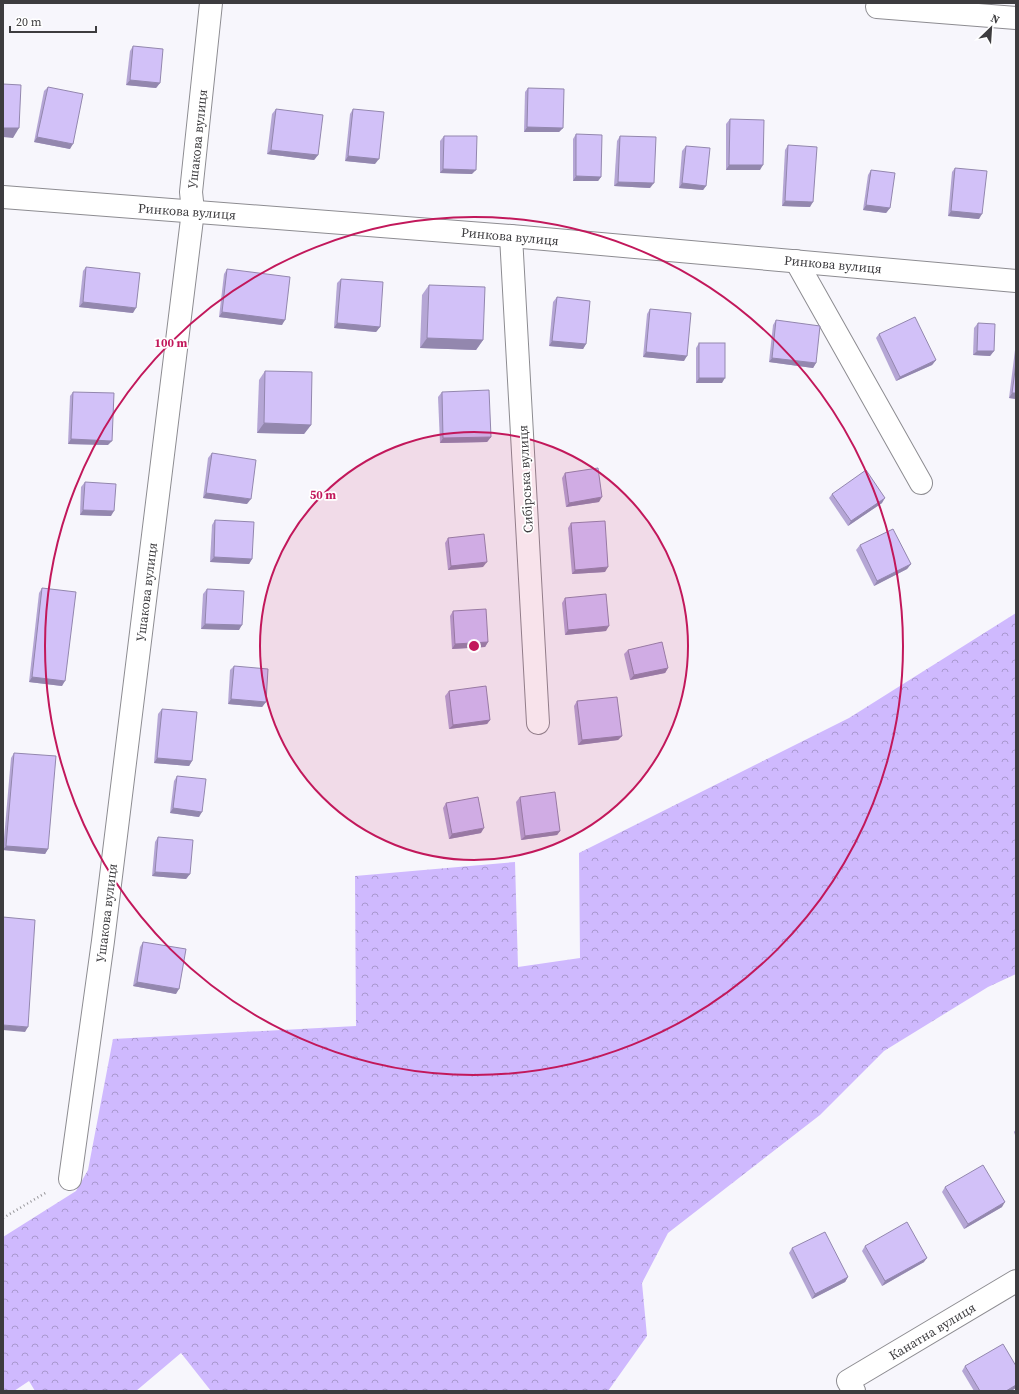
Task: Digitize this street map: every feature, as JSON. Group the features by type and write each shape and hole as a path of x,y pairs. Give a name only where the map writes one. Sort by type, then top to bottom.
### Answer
{"street":[{"name":"Ушакова вулиця","path":"70,1179 103,941 193,211 192,192 211,3"},
{"path":"877,7 1016,18"},
{"name":"Ринкова вулиця","path":"3,198 193,211 511,236 1016,281"},
{"name":"Сибірська вулиця","path":"511,236 538,723"},
{"path":"796,261 921,483"},
{"name":"Канатна вулиця","path":"851,1386 1016,1281"}],"path":[{"path":"3,1218 70,1179"}],"green space":[{"path":"1016,613 1016,974 988,987 884,1051 820,1115 668,1233 642,1283 647,1336 608,1391 211,1391 181,1353 136,1391 35,1391 29,1381 14,1391 3,1391 3,1237 76,1191 88,1170 113,1039 356,1026 355,876 515,862 518,967 580,958 579,853 849,718"}],"building":[{"path":"133,46 163,49 160,83 130,80"},
{"path":"3,84 21,85 19,128 3,128"},
{"path":"48,87 83,94 73,144 37,137"},
{"path":"528,88 564,89 563,128 527,127"},
{"path":"276,109 323,115 318,155 271,150"},
{"path":"353,109 384,112 379,159 348,156"},
{"path":"730,119 764,120 763,165 729,165"},
{"path":"576,134 602,135 601,177 576,176"},
{"path":"444,136 477,136 476,170 443,169"},
{"path":"620,136 656,137 654,183 618,182"},
{"path":"788,145 817,147 813,202 785,201"},
{"path":"686,146 710,148 706,186 682,183"},
{"path":"955,168 987,171 982,214 951,211"},
{"path":"871,170 895,173 890,208 866,205"},
{"path":"86,267 140,273 136,308 83,302"},
{"path":"227,269 290,277 285,320 222,312"},
{"path":"341,279 383,282 380,327 337,323"},
{"path":"429,285 485,287 483,340 427,338"},
{"path":"557,297 590,301 586,344 552,341"},
{"path":"650,309 691,313 687,356 646,352"},
{"path":"915,317 936,360 900,377 879,334"},
{"path":"776,320 820,326 816,363 772,358"},
{"path":"978,323 995,324 994,351 977,351"},
{"path":"699,343 725,343 725,378 699,378"},
{"path":"1016,363 1016,393 1012,393"},
{"path":"265,371 312,372 311,425 264,423"},
{"path":"489,390 491,437 443,438 442,392"},
{"path":"73,392 114,393 112,441 71,439"},
{"path":"212,453 256,460 251,499 206,493"},
{"path":"598,468 602,497 569,503 565,473"},
{"path":"866,470 885,498 851,521 832,494"},
{"path":"85,482 116,484 114,511 83,510"},
{"path":"215,520 254,522 252,559 214,557"},
{"path":"605,521 608,567 575,570 571,523"},
{"path":"893,529 911,564 877,581 860,545"},
{"path":"484,534 487,562 451,566 448,538"},
{"path":"42,588 76,592 65,681 32,677"},
{"path":"207,589 244,591 242,625 205,624"},
{"path":"606,594 609,626 568,630 565,598"},
{"path":"486,609 488,642 455,644 453,611"},
{"path":"662,642 668,668 634,675 628,650"},
{"path":"234,666 268,669 266,702 231,699"},
{"path":"486,686 490,720 453,725 449,691"},
{"path":"617,697 622,736 582,740 577,701"},
{"path":"162,709 197,712 192,761 157,758"},
{"path":"14,753 56,756 48,849 6,846"},
{"path":"177,776 206,779 202,812 173,808"},
{"path":"555,792 560,831 525,836 520,797"},
{"path":"478,797 484,828 452,834 446,803"},
{"path":"158,837 193,840 190,874 155,872"},
{"path":"3,917 35,920 28,1027 3,1025"},
{"path":"143,942 186,949 179,989 137,982"},
{"path":"983,1165 1005,1202 968,1224 945,1187"},
{"path":"907,1222 927,1258 885,1281 865,1246"},
{"path":"825,1232 848,1277 815,1294 792,1248"},
{"path":"1003,1344 1016,1366 1016,1385 1006,1391 980,1391 965,1366"}]}
